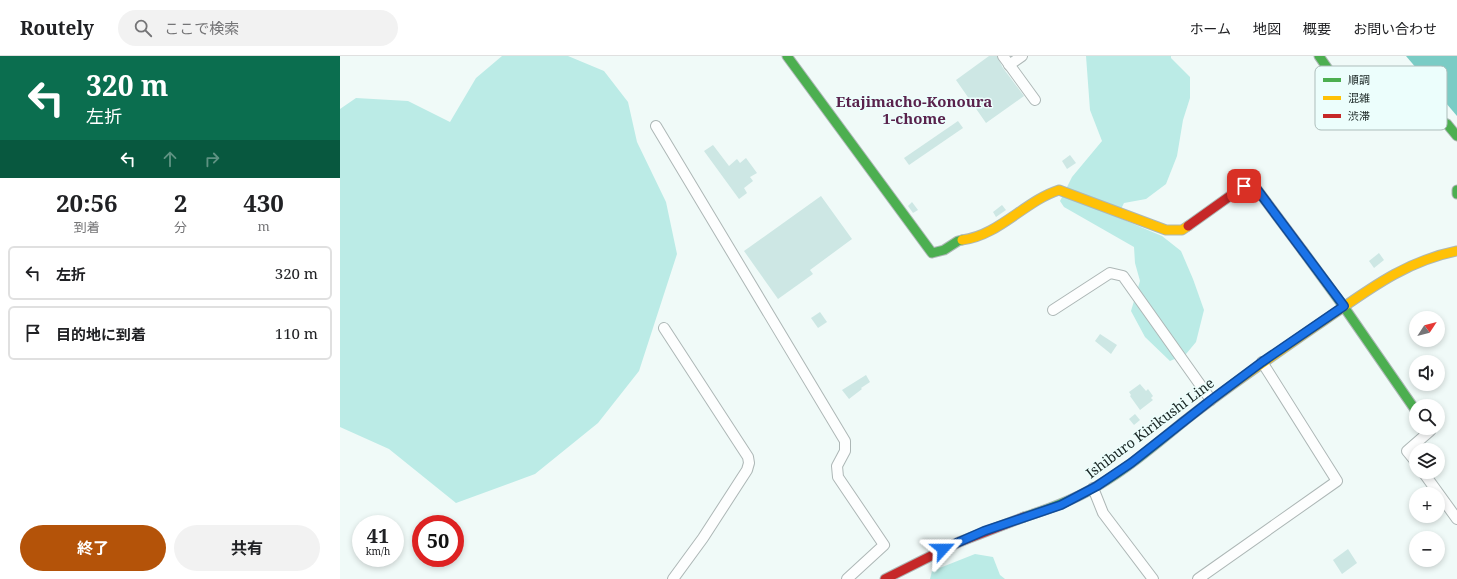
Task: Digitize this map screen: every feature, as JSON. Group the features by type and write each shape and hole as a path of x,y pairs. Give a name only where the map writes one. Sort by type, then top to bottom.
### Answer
{"street":[{"path":"787,56 932,253 944,250 958,241 973,239 1004,222 1046,194 1059,190 1166,230 1182,230 1244,186 1256,188 1344,306 1409,401"},
{"path":"1003,56 1035,100"},
{"path":"1009,65 1022,56"},
{"path":"1318,56 1325,66"},
{"path":"1447,124 1457,136"},
{"path":"656,126 844,441 845,451 837,466 838,477 884,546 847,579"},
{"name":"Ishiburo Kirikushi Line","path":"885,579 929,556 984,531 1061,505 1093,488 1131,463 1262,362 1375,285 1396,272 1423,260 1446,252 1457,251"},
{"path":"1053,310 1110,273 1123,276 1211,400"},
{"path":"664,328 748,457 750,463 703,538 673,579"},
{"path":"1198,579 1337,481 1262,362"},
{"path":"1416,443 1425,435"},
{"path":"1428,479 1457,518"},
{"path":"1093,488 1103,513 1153,579"}],"shaded area":[{"path":"502,56 568,56 604,71 628,102 637,142 666,202 677,254 639,371 598,423 535,474 456,503 389,449 340,427 340,109 356,98 408,101 450,122 476,78"},
{"path":"1086,56 1171,56 1171,58 1190,77 1190,98 1183,120 1177,156 1166,184 1146,199 1124,203 1117,217 1162,236 1181,251 1193,279 1204,310 1196,342 1186,354 1170,361 1145,337 1131,311 1140,281 1135,263 1134,247 1064,207 1060,201 1072,177 1102,141 1090,110"},
{"path":"1406,56 1457,56 1457,116 1447,104 1447,66 1414,66"},
{"path":"975,554 993,557 1000,575 1005,579 930,579 932,571"}],"building":[{"path":"989,56 997,56 1003,68 1024,96 986,123 956,80"},
{"path":"958,121 963,128 909,165 904,158"},
{"path":"713,145 729,166 737,159 740,163 746,158 757,173 750,177 753,181 744,188 747,193 739,199 704,151"},
{"path":"1070,155 1076,163 1067,169 1062,161"},
{"path":"821,196 852,239 810,270 813,274 778,299 744,251"},
{"path":"912,202 918,210 913,213 908,206"},
{"path":"1002,205 1006,210 996,217 993,212"},
{"path":"1379,253 1384,260 1374,268 1369,261"},
{"path":"820,312 827,322 818,328 811,318"},
{"path":"1100,334 1117,345 1111,354 1095,341"},
{"path":"866,375 870,382 849,399 842,390"},
{"path":"1140,384 1146,391 1148,389 1153,396 1151,398 1153,400 1140,410 1130,396 1131,395 1129,392"},
{"path":"1135,414 1140,420 1134,425 1129,419"},
{"path":"1348,549 1357,563 1342,574 1333,560"}],"traffic: fast":[{"path":"787,56 932,253 944,250 962,240"},
{"path":"1319,56 1326,66"},
{"path":"1447,124 1457,136"},
{"path":"1303,251 1409,401"},
{"path":"1024,517 1061,504 1097,486 1152,448 1183,422"}],"traffic: slow":[{"path":"962,240 988,232 1035,202 1059,190 1166,230 1182,230 1188,226"},
{"path":"1183,422 1265,361 1383,281 1418,263 1457,251"}],"traffic: jam":[{"path":"1188,226 1244,186 1256,188 1303,251"},
{"path":"885,579 959,542 1024,517"}],"district":[{"name":"Etajimacho-Konoura 1-chome","path":"914,110"}],"route":[{"path":"943,549 984,531 1061,505 1097,486 1131,463 1262,362 1344,306 1256,188 1244,186"}]}
